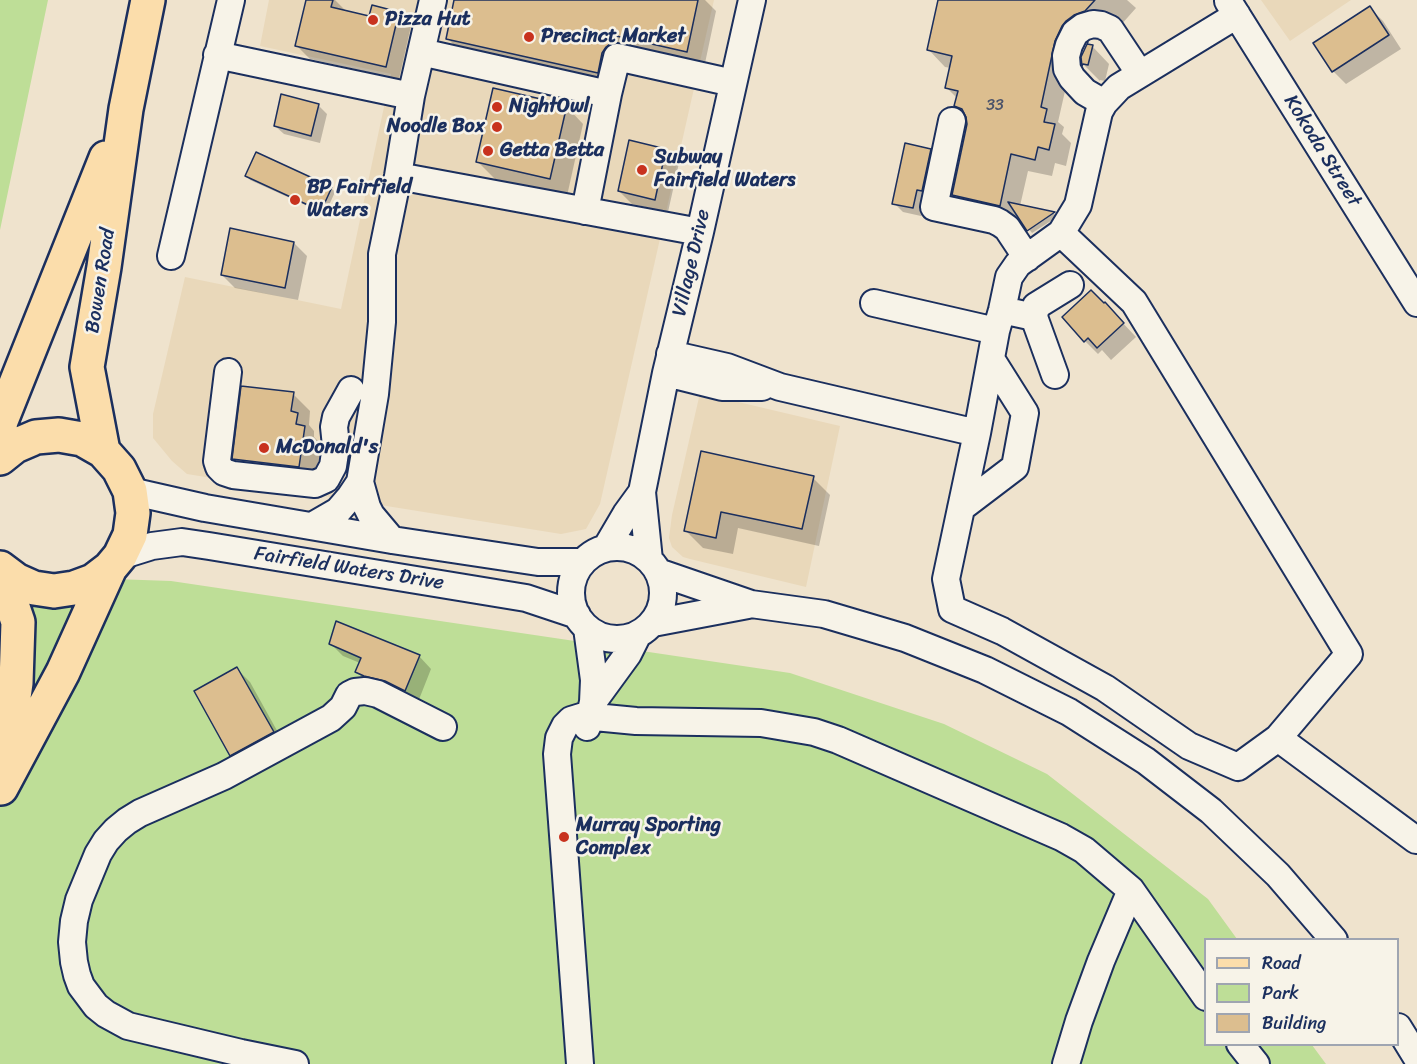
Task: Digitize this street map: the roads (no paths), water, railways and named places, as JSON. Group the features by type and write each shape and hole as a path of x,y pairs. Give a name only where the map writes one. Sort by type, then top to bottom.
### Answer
{"main road":[{"name":"Bowen Road","path":"103,451 87,367 104,267 126,109 148,0"},
{"name":"Bowen Road","path":"0,426 126,109"},
{"name":"Bowen Road","path":"0,458 15,446 36,437 59,435 82,439 103,451 119,469 130,491 133,513 130,535 1,792"},
{"name":"Bowen Road","path":"0,568 16,580 34,588 54,591 74,588 93,581 115,562"},
{"name":"Bowen Road","path":"0,568 18,622 16,683 1,792"}],"street":[{"path":"171,256 231,0"},
{"path":"312,526 338,511 360,482 374,398 382,322 382,254 411,96 433,0"},
{"name":"Village Drive","path":"654,566 642,492 668,363 752,0"},
{"path":"1061,233 1134,302 1349,654 1278,738 1238,767 1189,746 1105,688 1002,631 952,609 946,579 1009,277 1018,264 1061,233 1078,205 1099,112 1104,103 1119,87 1232,7"},
{"name":"Kokoda Street","path":"1232,7 1417,303"},
{"path":"1104,103 1085,92 1072,78 1068,69 1066,56 1075,33 1093,24 1110,29 1140,74"},
{"path":"421,52 608,94"},
{"path":"217,56 411,96"},
{"path":"585,211 616,57 733,83"},
{"path":"952,122 934,207 1000,223 1027,258"},
{"path":"398,176 700,232"},
{"path":"1055,375 1034,317 1036,306 1070,285"},
{"path":"874,303 999,320 1034,317"},
{"path":"961,508 1015,467 1025,413 991,359"},
{"path":"668,363 722,387 780,387 977,433"},
{"path":"228,372 217,461 224,472 233,475 315,484 326,479 333,466 336,417 351,390"},
{"path":"360,482 371,515 392,540"},
{"name":"Fairfield Waters Drive","path":"130,491 205,508 392,540 538,562 582,562"},
{"name":"Village Drive","path":"606,548 642,492"},
{"name":"Fairfield Waters Drive","path":"115,562 152,546 182,542 526,598 582,622"},
{"path":"590,715 594,680 582,622 572,602 571,588 582,562 593,553 606,548 621,547 636,551 654,566 751,604 824,615 905,638 985,670 1069,712 1146,761 1211,811 1278,875 1333,938"},
{"path":"590,715 645,628 660,611 663,585 654,566"},
{"path":"582,622 599,635 612,639 625,639 645,628 751,604"},
{"path":"295,1064 128,1026 96,1006 81,986 74,962 72,942 79,900 98,854 116,830 140,813 224,776 331,717 343,707 349,695 355,692 378,693 443,727"},
{"path":"580,1064 557,754 559,738 565,726 575,718 590,715 636,721 761,723 830,737 1061,837 1084,850 1131,890 1204,994"},
{"path":"1278,738 1417,839"},
{"path":"1066,1064 1097,971 1131,890"},
{"path":"1399,1029 1417,1058"},
{"path":"1242,1046 1256,1064"}],"place":[{"name":"Pizza Hut","path":"373,20"},
{"name":"Precinct Market","path":"529,37"},
{"name":"NightOwl","path":"497,107"},
{"name":"Noodle Box","path":"497,127"},
{"name":"Getta Betta","path":"488,151"},
{"name":"Subway Fairfield Waters","path":"642,170"},
{"name":"BP Fairfield Waters","path":"295,200"},
{"name":"McDonald's","path":"264,448"},
{"name":"Murray Sporting Complex","path":"564,837"}]}
